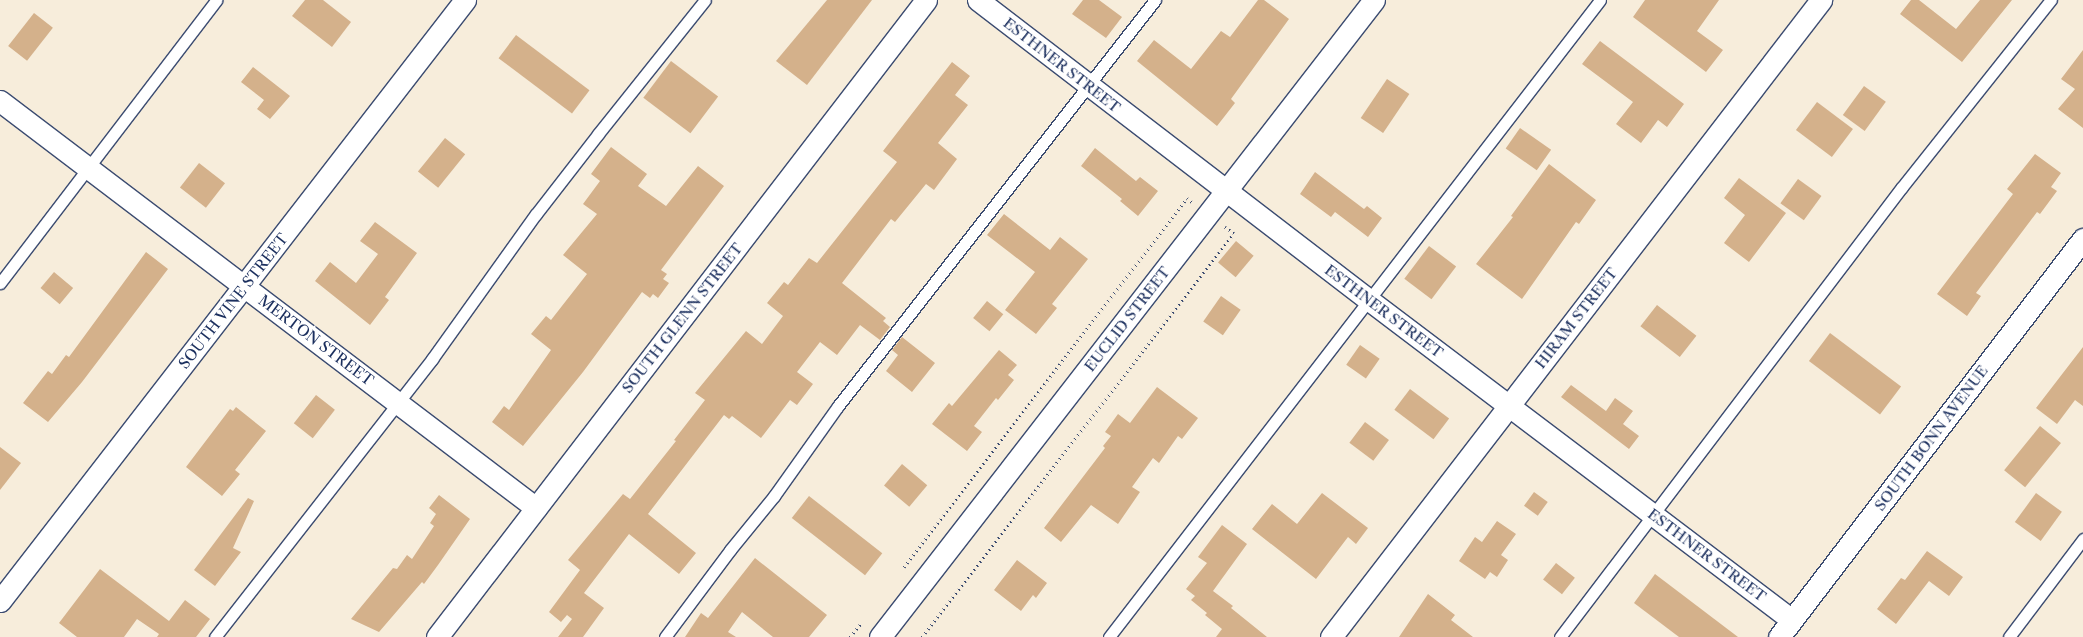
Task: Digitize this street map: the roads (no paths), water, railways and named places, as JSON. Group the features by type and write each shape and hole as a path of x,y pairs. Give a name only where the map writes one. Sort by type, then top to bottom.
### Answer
{"street":[{"name":"SOUTH VINE STREET","path":"0,602 465,0"},
{"name":"SOUTH GLENN STREET","path":"437,637 926,0"},
{"name":"ESTHNER STREET","path":"978,0 1226,192 1792,620"},
{"name":"EUCLID STREET","path":"880,637 1374,0"},
{"name":"HIRAM STREET","path":"1330,637 1821,0"},
{"name":"MERTON STREET","path":"0,101 245,285 536,508"},
{"name":"SOUTH BONN AVENUE","path":"1778,637 2083,239"}],"lane":[{"path":"0,283 216,0"},
{"path":"215,637 432,359 536,214 705,0"},
{"path":"665,637 730,550 774,496 838,406 915,310 1038,147 1089,86 1154,0"},
{"path":"1109,637 1600,0"},
{"path":"1560,637 1896,194 2051,0"},
{"path":"2009,637 2083,539"}]}
